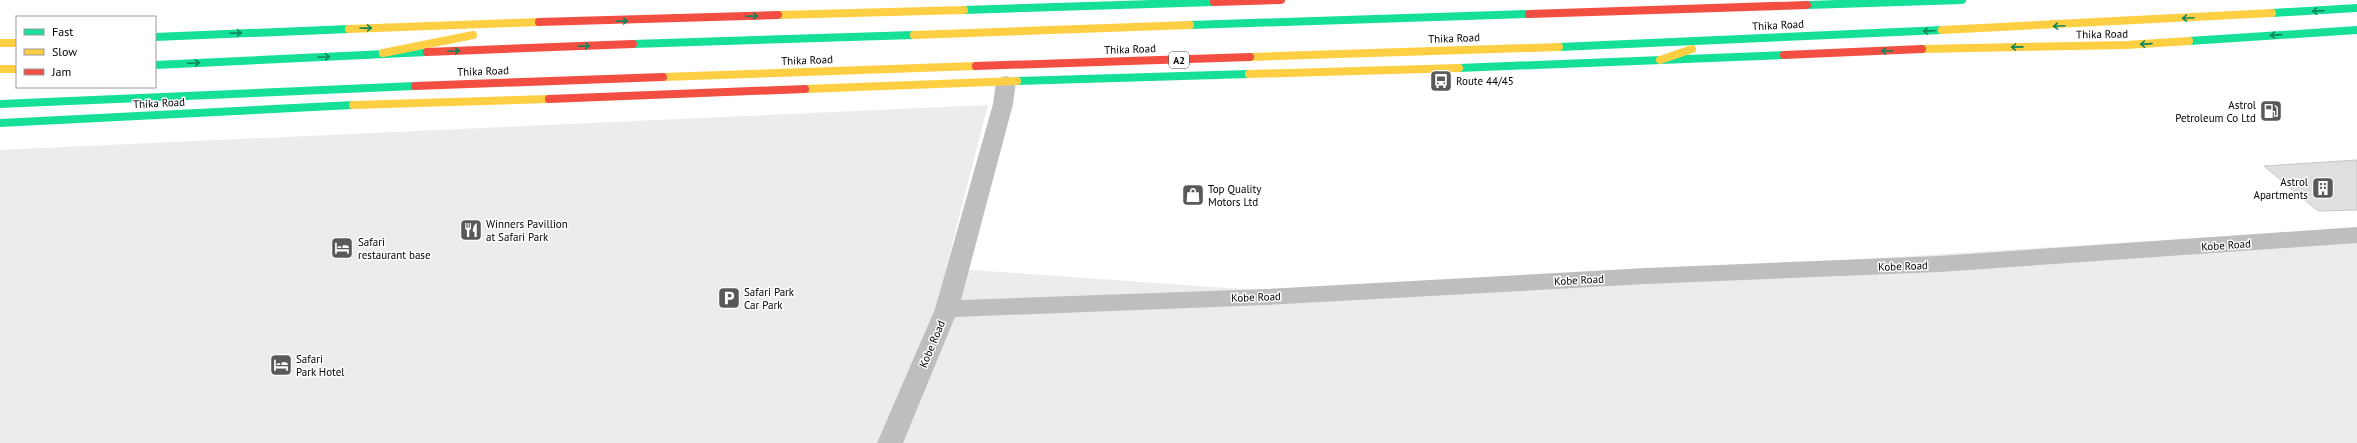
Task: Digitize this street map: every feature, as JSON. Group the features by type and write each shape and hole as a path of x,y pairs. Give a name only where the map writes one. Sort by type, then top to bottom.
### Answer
{"main road":[{"path":"156,37 533,23 1281,0"},
{"name":"Thika Road","path":"156,65 576,46 1962,0"},
{"name":"Thika Road","path":"0,104 508,82 2024,28 2357,8"},
{"path":"372,55 533,23"},
{"name":"Thika Road","path":"2,124 331,106 1660,60 1920,49 2126,45 2357,30"},
{"path":"1660,60 1720,40"},
{"path":"0,44 16,43"},
{"path":"0,69 16,68"}],"street":[{"path":"947,309 1003,104 1006,82"},
{"name":"Kobe Road","path":"890,443 947,309 1266,297 1646,276 1939,264 2357,236"}],"shaded area":[{"path":"988,105 946,268 1309,294 2357,228 2357,443 0,443 0,150"}],"building":[{"name":"Astrol Apartments","path":"2357,160 2357,210 2318,211 2264,166"}],"traffic: fast":[{"path":"1807,5 1962,0"},
{"path":"964,10 1214,2"},
{"path":"2272,13 2357,8"},
{"path":"1190,25 1529,14"},
{"path":"156,37 349,29"},
{"path":"1559,47 1942,30"},
{"path":"2189,41 2357,30"},
{"path":"633,44 914,35"},
{"path":"156,65 427,52"},
{"path":"1459,68 1784,55"},
{"path":"1017,81 1249,74"},
{"path":"0,104 415,86"},
{"path":"0,123 353,105"}],"traffic: slow":[{"path":"778,15 964,10"},
{"path":"1942,30 2272,13"},
{"path":"349,29 539,22"},
{"path":"914,35 1190,25"},
{"path":"383,53 473,35"},
{"path":"1922,49 2126,45 2189,41"},
{"path":"0,43 16,43"},
{"path":"1250,57 1559,47"},
{"path":"1660,60 1692,49"},
{"path":"663,77 976,66"},
{"path":"1249,74 1459,68"},
{"path":"0,69 16,69"},
{"path":"805,89 1017,81"},
{"path":"353,105 549,99"}],"traffic: jam":[{"path":"1214,2 1281,0"},
{"path":"1529,14 1807,5"},
{"path":"539,22 778,15"},
{"path":"427,52 633,44"},
{"path":"1784,55 1922,49"},
{"path":"976,66 1250,57"},
{"path":"415,86 663,77"},
{"path":"549,99 805,89"}],"place":[{"name":"Route 44/45","path":"1441,81"},
{"name":"Astrol Petroleum Co Ltd","path":"2271,111"},
{"name":"Astrol Apartments","path":"2323,188"},
{"name":"Top Quality Motors Ltd","path":"1193,195"},
{"name":"Winners Pavillion at Safari Park","path":"471,230"},
{"name":"Safari restaurant base","path":"342,248"},
{"name":"Safari Park Car Park","path":"729,298"},
{"name":"Safari Park Hotel","path":"281,365"}]}
